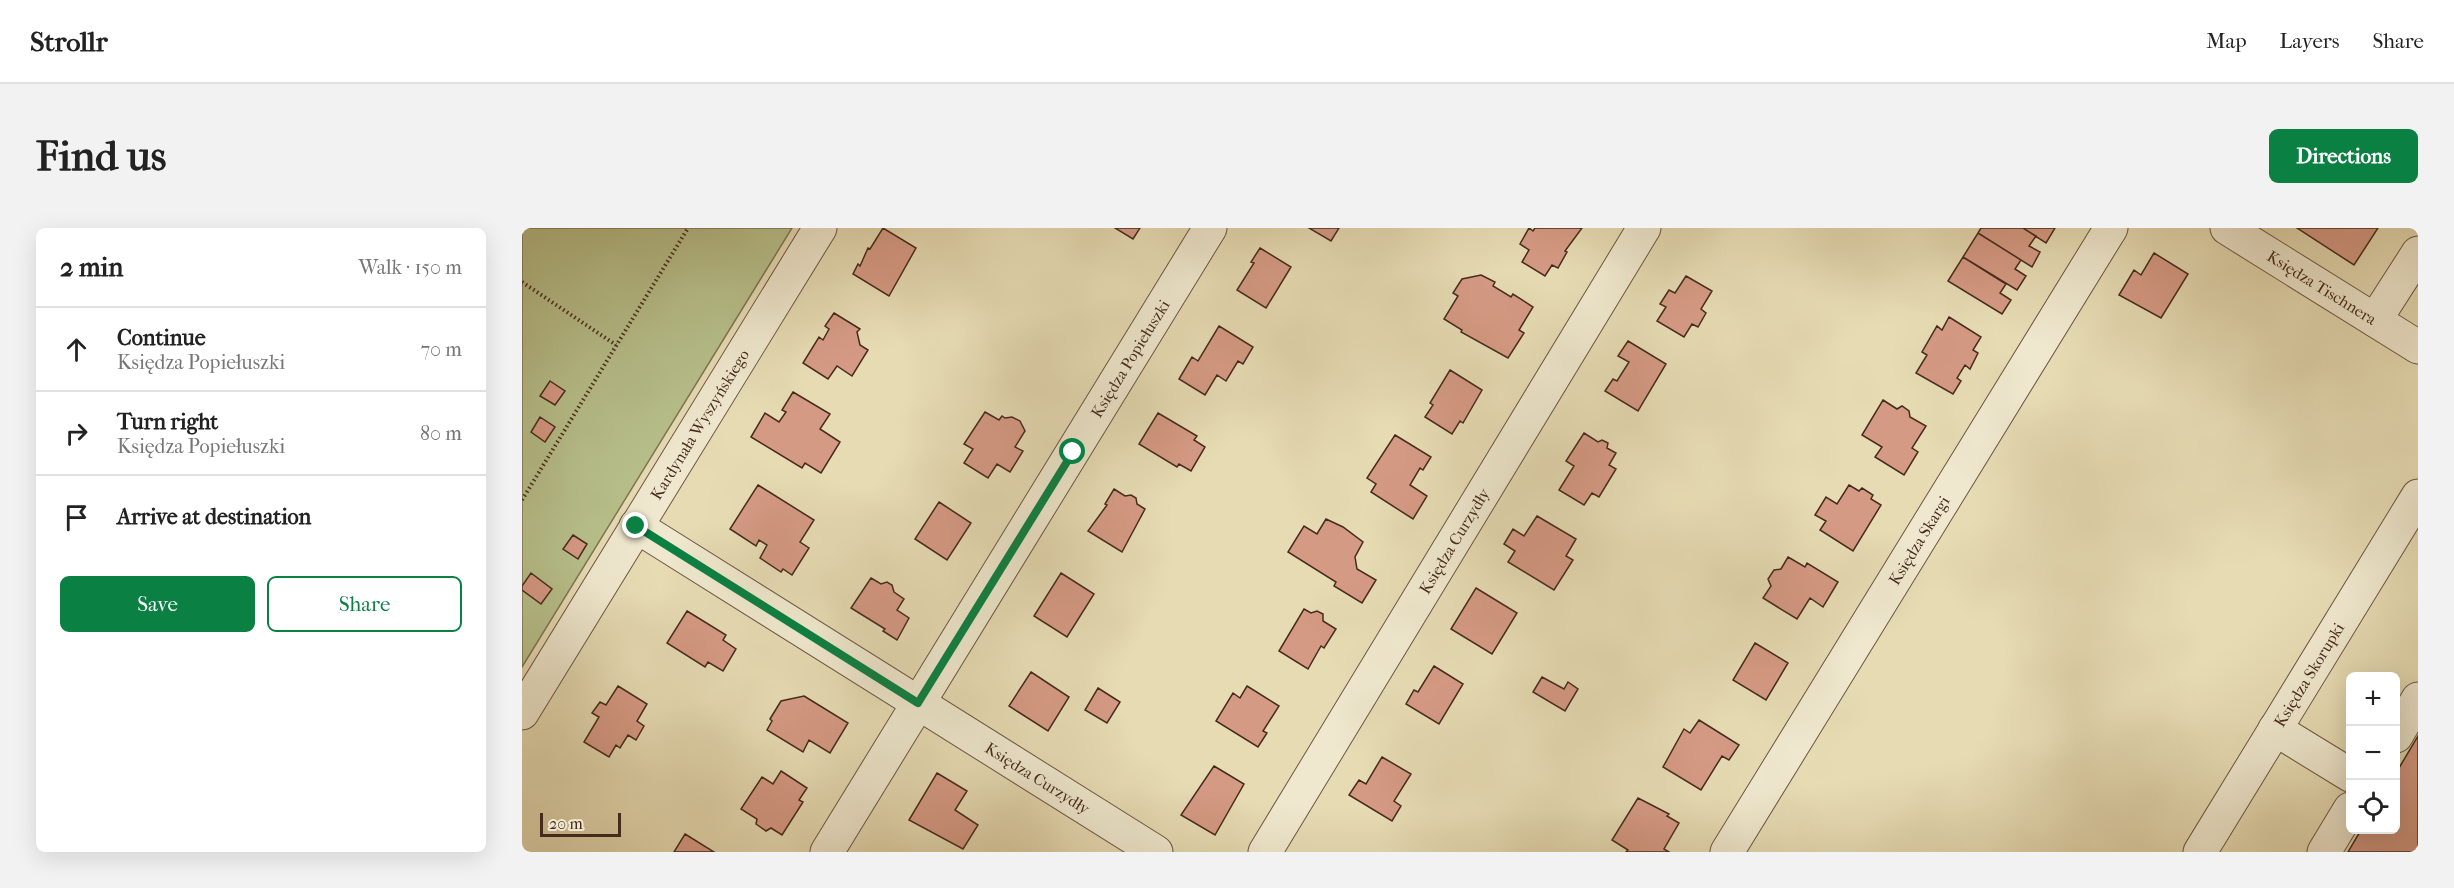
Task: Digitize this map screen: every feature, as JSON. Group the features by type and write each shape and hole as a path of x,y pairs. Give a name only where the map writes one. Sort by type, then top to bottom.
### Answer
{"street":[{"name":"Kardynała Wyszyńskiego","path":"522,713 820,228"},
{"name":"Księdza Popiełuszki","path":"827,852 1210,228"},
{"name":"Księdza Curzydły","path":"1265,852 1644,228"},
{"name":"Księdza Skargi","path":"1727,852 2111,228"},
{"name":"Księdza Tischnera","path":"2227,228 2418,347"},
{"path":"2375,320 2418,253"},
{"name":"Księdza Skorupki","path":"2200,852 2418,496"},
{"path":"636,526 918,703"},
{"path":"2400,729 2418,699"},
{"name":"Księdza Curzydły","path":"918,703 1156,852"},
{"path":"2275,729 2346,773"},
{"path":"2324,852 2346,816"}],"path":[{"path":"522,501 688,228"},
{"path":"522,282 616,345"}],"green space":[{"path":"522,228 792,228 522,667"}],"building":[{"path":"883,228 916,248 889,296 853,274"},
{"path":"1115,228 1140,228 1133,239"},
{"path":"1309,228 1339,228 1331,241"},
{"path":"1529,228 1533,231 1535,228 1582,228 1565,251 1567,252 1558,268 1552,265 1545,276 1522,262 1529,250 1520,244"},
{"path":"1981,228 2023,228 2036,236 2029,246 2040,252 2032,267 1978,233"},
{"path":"2023,228 2055,228 2046,243"},
{"path":"2297,228 2378,228 2354,265"},
{"path":"1978,233 2021,260 2015,269 2026,276 2017,290 1963,257"},
{"path":"1260,248 1291,267 1266,308 1237,290 1254,263 1251,262"},
{"path":"2154,253 2188,274 2161,318 2119,295 2134,270 2141,275"},
{"path":"1963,257 2006,284 2000,293 2011,300 2002,314 1948,281"},
{"path":"1481,275 1495,282 1493,286 1511,297 1513,294 1533,307 1519,330 1524,333 1508,358 1461,332 1462,330 1444,319 1458,296 1453,293 1462,279"},
{"path":"1686,276 1712,291 1701,309 1706,313 1698,327 1692,324 1684,337 1657,321 1666,307 1660,304 1669,290 1675,293"},
{"path":"834,313 860,329 857,332 860,345 868,350 852,376 837,366 828,379 803,363 819,337 823,340 829,329 825,326"},
{"path":"1949,317 1981,337 1973,350 1978,353 1970,369 1965,365 1957,378 1961,381 1953,394 1916,373 1927,355 1922,352 1937,326 1942,330"},
{"path":"1219,326 1253,347 1243,364 1238,361 1226,381 1217,375 1205,395 1179,379 1192,357 1198,361"},
{"path":"1628,341 1666,364 1638,411 1605,391 1613,379 1617,381 1629,362 1618,356"},
{"path":"1450,370 1482,390 1463,423 1460,421 1452,434 1425,417 1433,405 1430,403"},
{"path":"550,381 565,391 555,405 540,396"},
{"path":"793,392 830,414 820,429 840,442 821,473 805,463 802,468 751,437 765,413 779,422 786,412 782,410"},
{"path":"1883,400 1897,409 1902,406 1909,411 1910,417 1926,426 1912,448 1918,452 1904,475 1875,457 1882,447 1862,435"},
{"path":"985,412 999,420 1002,416 1012,417 1020,421 1025,431 1015,447 1023,451 1010,472 997,464 988,478 964,463 973,449 964,444"},
{"path":"1158,413 1197,436 1194,440 1205,447 1191,471 1179,464 1177,467 1139,444"},
{"path":"540,417 555,427 545,442 531,432"},
{"path":"1584,433 1598,442 1602,440 1608,443 1607,448 1616,453 1609,465 1616,469 1599,497 1592,493 1584,505 1559,490 1574,466 1566,461"},
{"path":"1395,435 1431,457 1423,470 1420,468 1410,485 1427,496 1413,519 1371,492 1376,484 1367,478"},
{"path":"758,485 814,520 800,542 809,548 792,575 783,569 781,572 760,558 767,545 759,540 756,546 730,529"},
{"path":"1849,485 1859,491 1862,488 1873,495 1871,499 1881,505 1853,551 1820,530 1826,521 1815,515 1826,497 1837,504"},
{"path":"1114,489 1125,496 1131,495 1136,498 1137,504 1145,509 1122,552 1088,531 1107,505 1105,504"},
{"path":"939,502 971,523 947,560 915,539"},
{"path":"1537,516 1576,539 1566,556 1573,560 1554,590 1508,562 1515,551 1504,544 1513,529 1524,536"},
{"path":"1326,519 1343,527 1363,542 1355,557 1357,569 1376,580 1362,603 1334,586 1336,582 1288,552 1304,526 1317,534"},
{"path":"573,535 587,544 578,559 563,549"},
{"path":"1788,557 1805,567 1807,563 1838,582 1823,607 1810,598 1797,619 1763,598 1771,586 1768,579 1774,570 1781,569"},
{"path":"531,573 552,589 541,604 522,590 522,586"},
{"path":"1061,573 1094,594 1067,637 1034,616"},
{"path":"871,578 881,584 887,582 892,585 894,592 904,599 897,610 909,618 897,640 883,631 885,629 851,608"},
{"path":"1476,588 1517,613 1492,654 1451,629"},
{"path":"1304,609 1311,613 1317,611 1323,614 1323,621 1336,629 1324,648 1321,646 1308,669 1279,651"},
{"path":"687,611 726,635 723,640 736,649 723,671 708,662 705,667 667,643"},
{"path":"1755,643 1788,663 1766,700 1733,680"},
{"path":"1434,666 1463,684 1439,724 1406,704 1414,690 1418,692"},
{"path":"1031,672 1069,697 1048,731 1009,706"},
{"path":"1542,677 1564,689 1568,682 1578,689 1565,711 1533,692"},
{"path":"618,686 647,704 637,721 644,726 636,740 628,735 620,748 616,745 609,757 584,742 599,717 592,713 600,702 606,705"},
{"path":"1247,686 1279,706 1263,731 1267,733 1258,747 1216,721 1233,693 1240,698"},
{"path":"1098,688 1120,702 1107,723 1085,710"},
{"path":"804,696 848,723 830,753 809,740 803,752 767,730 772,721 770,719 781,701"},
{"path":"1699,720 1739,745 1729,760 1722,756 1701,790 1663,767 1684,729 1690,733"},
{"path":"2418,736 2418,852 2348,852 2359,834 2400,834 2400,766"},
{"path":"1382,757 1411,774 1394,801 1401,806 1392,821 1349,795 1359,780 1366,784"},
{"path":"1214,766 1244,784 1215,835 1181,815"},
{"path":"781,771 807,788 799,800 803,802 782,835 771,828 766,831 756,824 757,819 741,809 762,777 773,784"},
{"path":"937,773 967,791 955,810 978,825 963,849 909,820"},
{"path":"1638,798 1669,814 1667,816 1679,823 1664,849 1669,852 1626,852 1628,850 1612,840"},
{"path":"685,834 714,852 674,852"}],"route":[{"path":"636,526 918,703 1073,452"}]}
